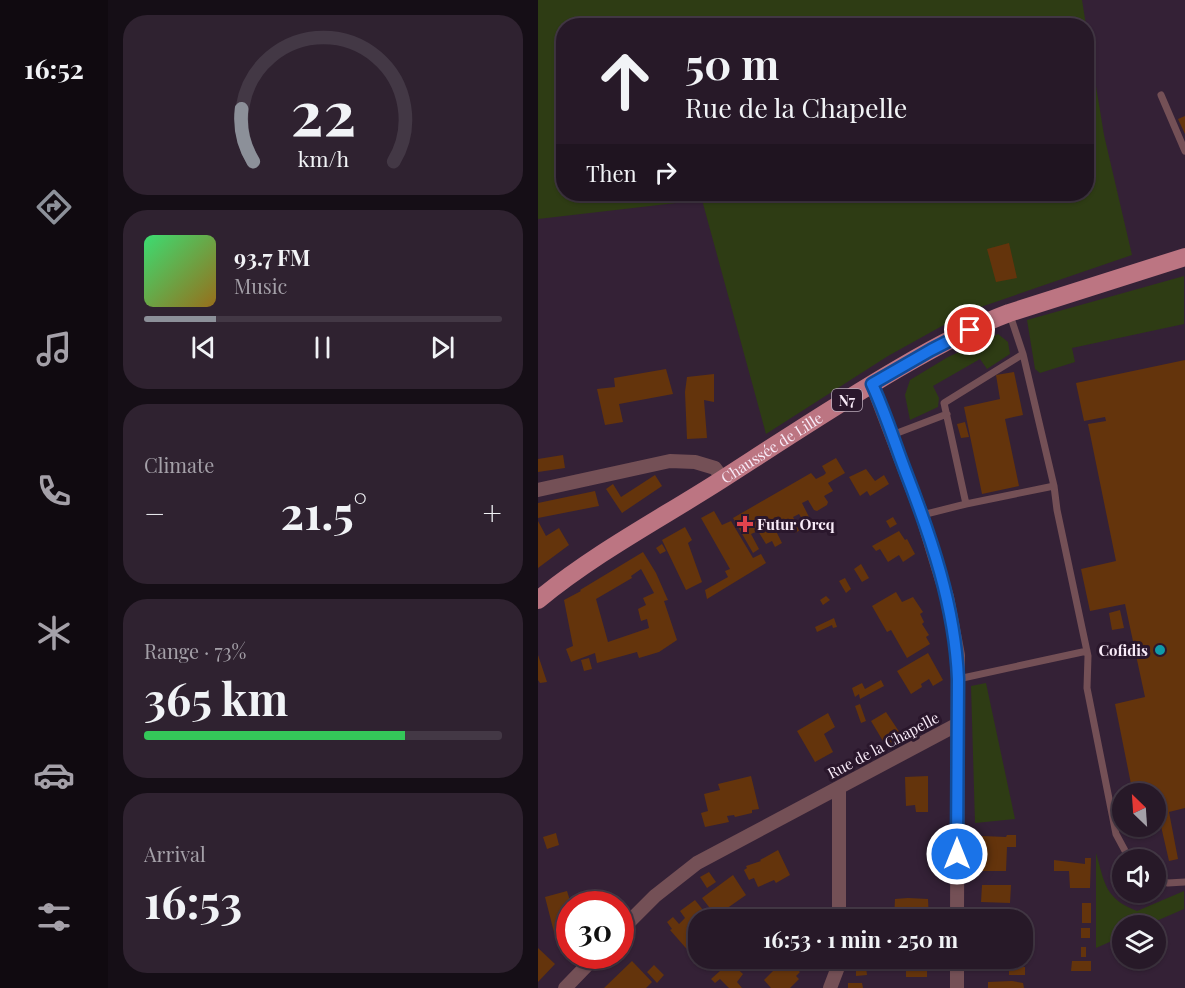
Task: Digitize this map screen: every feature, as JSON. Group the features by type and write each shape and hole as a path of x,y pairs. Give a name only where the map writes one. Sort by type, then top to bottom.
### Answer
{"main road":[{"name":"Chaussée de Lille","path":"538,600 558,583 626,537 723,479 872,384 931,350 990,320 1009,313 1184,257"}],"street":[{"name":"Rue de la Chapelle","path":"634,917 655,896 697,863 958,724 958,654 947,597 922,515 872,384"},
{"path":"538,490 670,461 695,462 715,468 723,479"},
{"path":"957,909 958,724"},
{"path":"839,788 839,909"},
{"path":"565,988 583,969"},
{"path":"830,988 837,969"},
{"path":"957,969 957,988"}],"lane":[{"path":"1161,95 1184,152"},
{"path":"1009,313 1023,354 1054,486 1087,651 1087,688 1116,834 1124,849"},
{"path":"966,504 944,403 1023,354"},
{"path":"892,435 946,414"},
{"path":"922,515 1054,486"},
{"path":"958,679 1087,651"},
{"path":"1166,882 1184,882"}],"green space":[{"path":"538,0 1082,0 1085,18 556,18 556,201 693,201 538,219"},
{"path":"1094,74 1104,135 1132,255 969,311 888,356 766,434 702,201 1094,201"},
{"path":"1184,276 1184,324 1072,348 1075,362 1040,373 1035,369 1027,320"},
{"path":"998,334 1008,342 1010,354 987,369 980,359 933,386 939,398 938,407 910,420 905,395 910,380 948,357"},
{"path":"986,683 1015,819 975,823 971,686"},
{"path":"1096,853 1104,881 1112,895 1112,903 1121,903 1137,911 1156,903 1166,903 1166,899 1184,891 1184,909 1166,917 1112,915 1112,941 1096,948"}],"building":[{"path":"1185,116 1185,134 1178,119"},
{"path":"1009,243 1017,278 996,282 987,249"},
{"name":"Cofidis","path":"1185,360 1185,808 1169,812 1178,859 1169,861 1164,837 1166,837 1166,783 1131,783 1115,704 1145,697 1125,604 1090,611 1081,569 1116,561 1088,424 1106,421 1105,417 1084,421 1076,383"},
{"path":"666,369 673,394 619,404 623,422 605,425 597,389 615,387 614,378"},
{"path":"1014,372 1023,415 1005,419 1019,486 982,494 964,407 1000,399 996,375"},
{"path":"714,374 714,402 704,400 707,438 687,439 685,392 687,377"},
{"path":"965,422 969,437 961,438 957,424"},
{"path":"563,455 565,468 538,472 538,459"},
{"path":"836,458 845,473 828,483 833,491 824,496 828,502 827,505 817,511 808,500 802,503 816,531 811,533 799,514 793,517 800,530 795,533 787,522 775,529 782,543 775,547 772,541 766,544 758,531 751,534 759,549 753,553 733,518 811,473 816,479 824,475 826,473 822,466"},
{"path":"866,469 875,481 884,475 889,484 870,496 867,491 860,496 849,477"},
{"path":"655,475 662,486 622,513 606,489 613,484 621,497"},
{"path":"595,491 599,506 538,518 538,503"},
{"path":"714,511 722,525 731,521 753,558 761,554 766,563 707,599 705,590 728,577 725,571 730,569 701,518"},
{"path":"893,517 897,524 890,528 886,521"},
{"path":"538,521 546,536 559,528 569,545 538,568"},
{"path":"685,527 692,540 688,543 702,582 686,590 662,540"},
{"path":"899,531 905,540 907,539 915,554 903,562 899,555 888,562 880,549 876,551 872,546"},
{"path":"662,544 666,551 660,554 656,548"},
{"path":"643,552 656,573 668,600 664,601 677,640 659,652 639,658 637,652 597,663 595,653 571,662 566,649 573,646 564,600","holes":["641,569 654,593 643,598 646,605 638,609 641,621 647,619 649,628 608,642 596,599 632,578 631,576"]},
{"path":"861,564 869,578 862,582 854,569"},
{"path":"845,578 851,589 846,593 839,581"},
{"path":"896,592 902,602 913,597 923,612 920,614 924,622 922,624 929,635 926,637 930,644 907,658 891,630 887,632 872,606"},
{"path":"826,596 830,600 823,605 820,600"},
{"path":"1120,610 1124,628 1112,630 1109,613"},
{"path":"834,618 837,627 833,628 832,625 817,632 815,627"},
{"path":"928,653 943,680 933,686 929,679 911,694 897,671"},
{"path":"538,655 547,682 540,683 538,680"},
{"path":"589,658 592,669 584,671 581,660"},
{"path":"881,680 884,686 860,699 859,694 855,697 852,688 862,683 865,689"},
{"path":"860,704 866,721 861,723 855,706"},
{"path":"886,712 902,736 886,746 871,721"},
{"path":"828,713 835,727 824,734 833,752 815,762 797,731"},
{"path":"751,776 759,809 735,817 734,815 727,816 729,822 705,827 701,813 708,811 704,794 720,790 718,784"},
{"path":"928,776 928,812 916,812 915,805 906,806 905,777"},
{"path":"556,833 559,845 547,849 543,837"},
{"path":"1016,835 1016,847 1007,847 1006,871 982,871 982,836 1006,837"},
{"path":"778,850 790,875 776,883 774,880 758,887 754,878 749,880 744,870 746,866 761,861"},
{"path":"1085,858 1091,858 1090,888 1070,888 1069,871 1054,871 1054,860 1085,864"},
{"path":"709,872 716,882 707,888 700,877"},
{"path":"733,875 746,895 726,909 711,909 702,898"},
{"path":"982,885 1011,885 1010,903 981,902"},
{"path":"556,894 556,936 555,936 545,897"},
{"path":"895,899 928,899 928,909 895,909"},
{"path":"695,900 702,909 688,909 688,950 670,930 672,929 667,922 673,917 679,924 685,918 680,911"},
{"path":"1082,903 1091,903 1091,923 1082,923"},
{"path":"1081,928 1090,928 1090,938 1081,938"},
{"path":"1081,947 1086,947 1086,957 1081,957"},
{"path":"538,948 555,964 538,982"},
{"path":"1072,961 1091,961 1091,971 1071,971"},
{"path":"634,963 652,982 646,988 604,988 624,969 634,969"},
{"path":"654,965 664,975 657,983 647,972"},
{"path":"722,969 738,969 743,974 737,982 742,988 729,988 720,979 715,983 711,979"},
{"path":"775,969 797,969 800,972 796,976 799,979 790,988 771,988 764,980"},
{"path":"856,969 866,969 867,975 856,976"},
{"path":"906,969 927,969 927,977 906,977"},
{"path":"1009,969 1025,969 1025,975 1009,975"},
{"path":"988,982 1023,983 1024,988 988,988"},
{"path":"848,983 862,983 863,988 848,988"}],"place":[{"name":"Futur Orcq","path":"745,524"},
{"name":"Cofidis","path":"1160,650"}],"route":[{"path":"957,854 958,654 947,597 922,515 872,384 970,330"}]}
